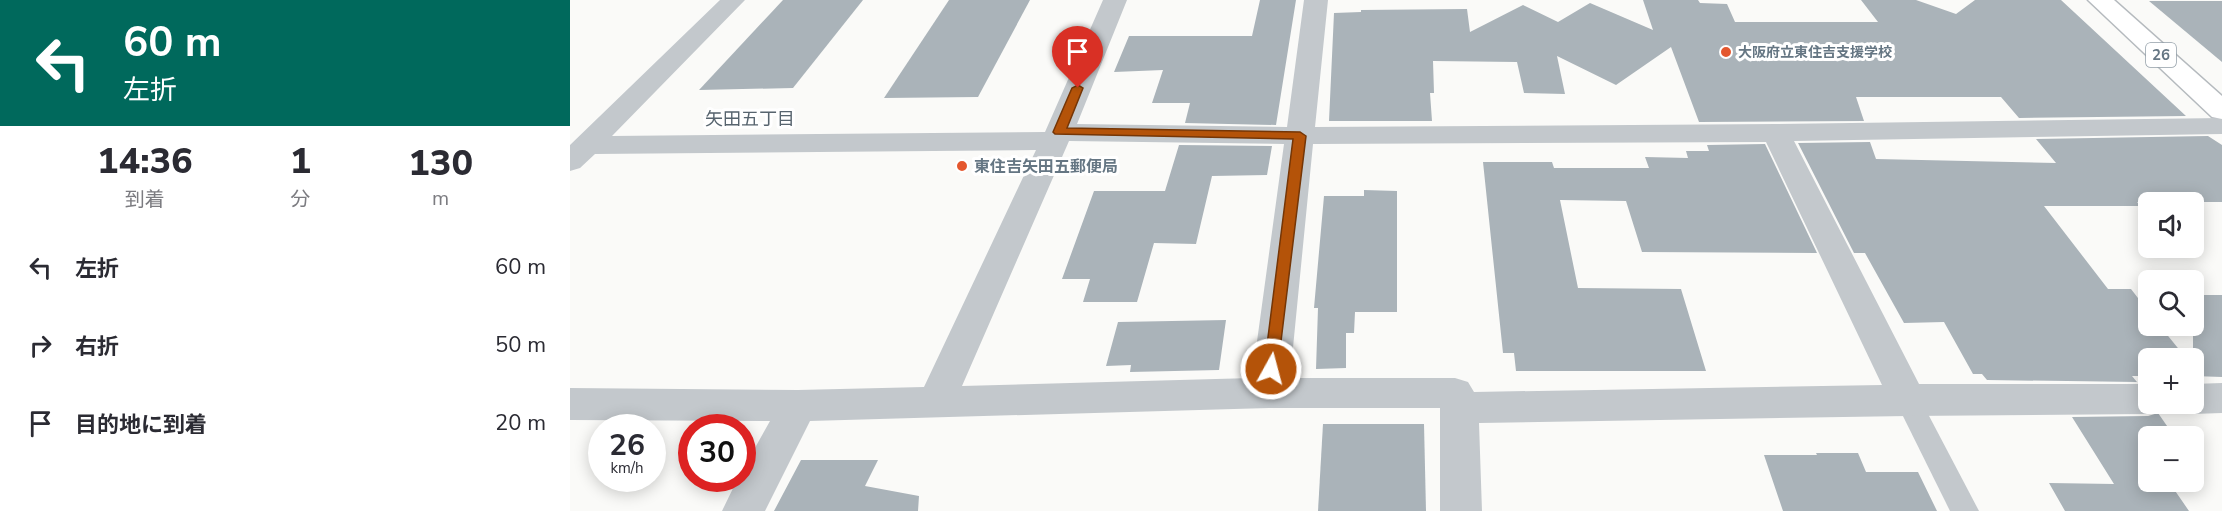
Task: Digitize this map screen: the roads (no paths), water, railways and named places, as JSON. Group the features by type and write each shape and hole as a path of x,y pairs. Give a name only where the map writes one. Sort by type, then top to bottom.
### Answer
{"main road":[{"name":"26","path":"2100,0 2222,111"}],"street":[{"path":"578,154 733,0"},
{"path":"936,402 1057,136 1115,0"},
{"path":"1269,393 1316,0"},
{"path":"578,154 1057,136 1776,133 2222,126"},
{"path":"1776,133 1908,400"},
{"path":"570,404 798,406 1269,393 1455,393 1459,408 1461,511"},
{"path":"2204,399 2222,398"},
{"path":"1459,408 1908,400 2138,399"},
{"path":"742,511 798,406"}],"lane":[{"path":"1908,400 1965,511"}],"place":[{"name":"大阪府立東住吉支援学校","path":"1726,52"},
{"name":"東住吉矢田五郵便局","path":"962,166"}],"district":[{"name":"矢田五丁目","path":"750,119"}]}
